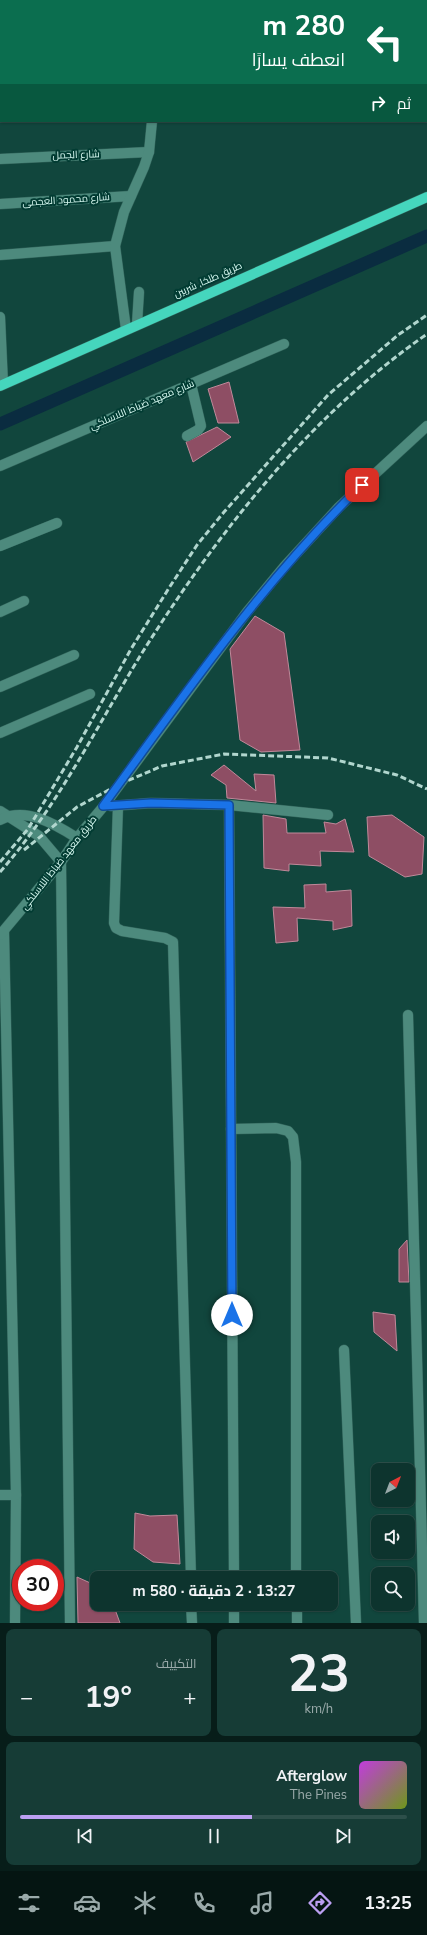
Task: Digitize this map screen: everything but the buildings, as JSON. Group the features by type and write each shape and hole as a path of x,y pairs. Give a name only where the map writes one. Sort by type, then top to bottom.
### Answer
{"main road":[{"name":"طريق طلخا, شربين","path":"2,385 427,197"}],"street":[{"path":"126,329 115,246 118,228 149,152 152,122"},
{"name":"شارع الجمل","path":"2,159 149,152"},
{"name":"شارع محمود العجمى","path":"0,204 131,196"},
{"path":"0,255 115,246"},
{"path":"137,324 139,292"},
{"path":"0,317 2,385"},
{"name":"شارع معهد ضباط اللاسلكي","path":"0,466 284,344"},
{"path":"187,436 198,430 201,426 190,384"},
{"name":"طريق معهد ضباط اللاسلكي","path":"2,933 60,860 76,837 103,806 247,612 284,567 339,507 427,426"},
{"path":"0,546 57,523"},
{"path":"0,612 24,601"},
{"path":"0,687 74,655"},
{"path":"0,733 90,694"},
{"path":"103,806 151,803 229,805 328,815"},
{"path":"229,805 234,1571"},
{"path":"118,806 114,923 116,928 122,931 165,938 173,942 191,1571"},
{"path":"2,816 20,814 35,816 76,837"},
{"path":"2,816 42,839 60,860 70,1623"},
{"path":"2,933 16,1495 15,1623"},
{"path":"408,1015 424,1623"},
{"path":"231,1129 276,1128 288,1131 293,1137 296,1162 296,1571"},
{"path":"344,1350 356,1623"},
{"path":"0,1495 16,1495"},
{"path":"191,1611 192,1623"},
{"path":"234,1611 234,1623"},
{"path":"296,1611 297,1623"}],"waterway":[{"path":"0,424 427,236"}],"railway":[{"path":"0,862 28,829 77,747 131,649 197,545 224,512 328,395 398,335 427,315"},
{"path":"0,872 42,819 78,762 147,645 206,558 238,516 272,475 308,436 345,400 385,365 427,334"},
{"path":"24,850 77,807 120,784 162,766 224,754 328,758 397,775 427,789"}],"route":[{"path":"232,1315 229,805 151,803 103,806 247,612 284,567 339,507 362,485"}]}
